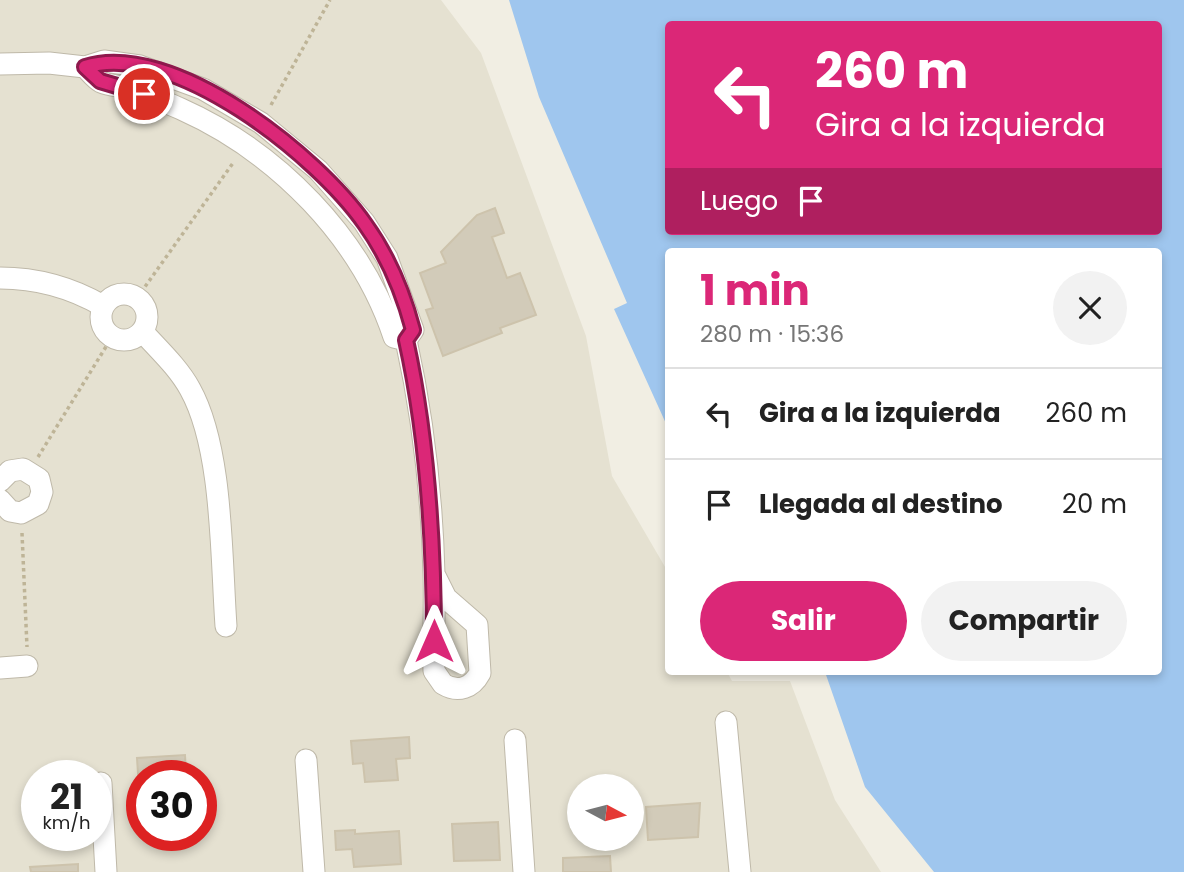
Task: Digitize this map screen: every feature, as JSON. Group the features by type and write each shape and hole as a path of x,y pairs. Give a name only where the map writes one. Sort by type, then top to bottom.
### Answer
{"street":[{"path":"0,64 49,63 85,67 104,61 140,66 203,89 261,123 318,170 364,222 387,258 413,330 406,340 422,439 434,574 435,671 443,684 464,688 471,685 480,673 477,625 446,598 434,574"},
{"path":"85,67 100,81 130,88 185,111 245,146 301,190 330,223 376,294 394,337 406,340"},
{"path":"0,278 31,280 64,288 103,306"},
{"path":"122,293 137,298 146,310 142,331 124,340 112,337 100,320 103,306 108,300 122,293"},
{"path":"142,331 176,369 202,416 214,481 226,626"},
{"path":"7,506 38,504 42,492 39,479 10,472"},
{"path":"0,668 27,666"},
{"path":"726,722 740,872"},
{"path":"515,740 524,872"},
{"path":"306,760 314,872"},
{"path":"105,851 106,872"}],"path":[{"path":"261,123 330,0"},
{"path":"137,298 245,146"},
{"path":"10,472 112,337"},
{"path":"7,506 27,666"}],"shaded area":[{"path":"0,0 441,0 481,53 586,336 612,476 665,567 665,675 729,675 732,681 790,681 835,800 881,872 0,872"}],"water":[{"path":"509,0 1184,0 1184,872 934,872 865,787 826,675 1162,675 1162,248 665,248 665,421 614,309 627,303 539,97"}],"building":[{"path":"495,208 504,233 492,237 507,278 520,273 536,315 500,328 502,333 443,356 426,310 433,308 420,273 446,263 441,252 477,215"},
{"path":"409,737 410,758 396,759 398,780 365,782 363,763 353,764 351,741"},
{"path":"185,755 185,760 137,760"},
{"path":"700,803 698,837 648,840 646,807"},
{"path":"498,822 500,860 454,861 452,824"},
{"path":"355,830 355,834 399,831 401,864 354,867 352,849 336,850 335,831"},
{"path":"610,856 611,872 563,872 563,858"},
{"path":"78,864 78,872 31,872 30,867"}],"route":[{"path":"144,94 100,81 85,67 104,61 140,66 203,89 233,105 261,123 318,170 364,222 387,258 413,330 406,340 416,387 427,478 434,574 434,641"}]}
